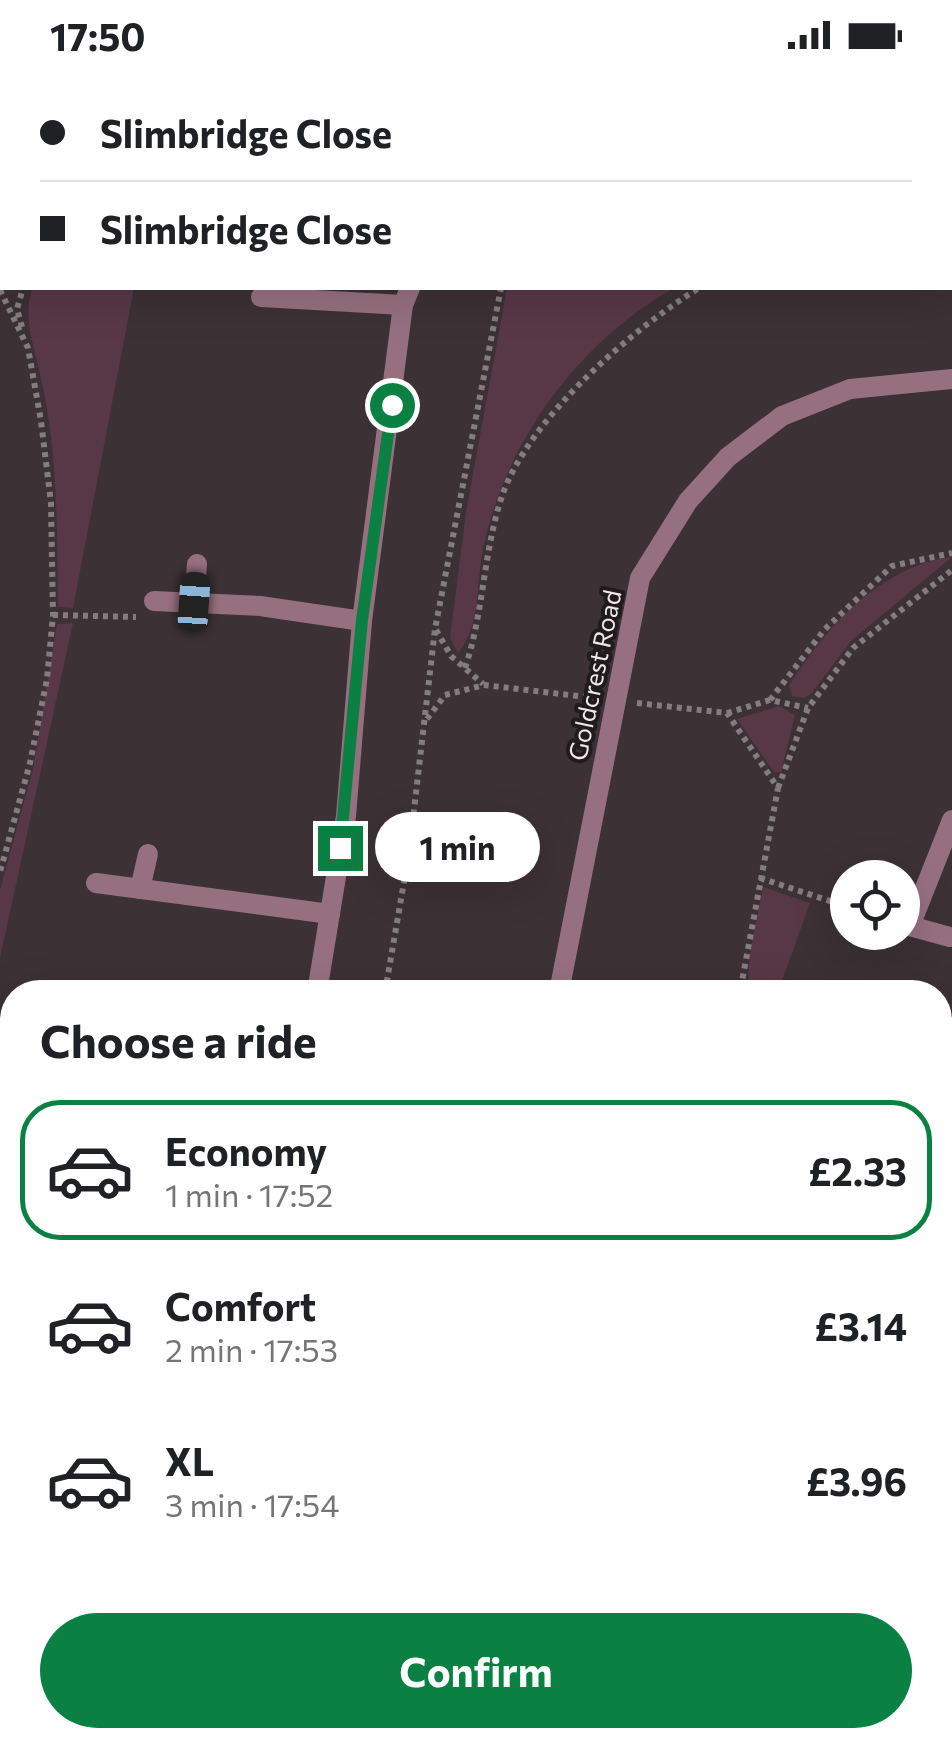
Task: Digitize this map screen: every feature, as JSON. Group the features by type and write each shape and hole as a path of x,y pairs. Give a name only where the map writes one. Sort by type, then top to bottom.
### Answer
{"street":[{"path":"260,296 404,293 362,620 346,816 319,980"},
{"name":"Goldcrest Road","path":"561,980 612,701 640,578 688,502 728,456 782,416 850,389 921,378 952,379"},
{"path":"194,602 197,564"},
{"path":"154,601 260,606 362,620"},
{"path":"920,893 952,820"},
{"path":"140,889 148,854"},
{"path":"96,884 330,914"},
{"path":"920,929 950,938"}],"path":[{"path":"0,290 28,348"},
{"path":"0,872 33,746 53,615 50,504 28,348 17,309 22,290"},
{"path":"387,980 436,629 501,290"},
{"path":"464,668 480,625 485,565 503,494 516,469 615,347 696,290"},
{"path":"770,700 825,629 892,566 952,553"},
{"path":"742,980 778,788 808,708 854,648 952,570"},
{"path":"53,615 147,617 154,601"},
{"path":"436,629 464,668 484,684"},
{"path":"426,720 445,695 484,684 727,713 770,700 808,708"},
{"path":"727,713 778,788"},
{"path":"760,878 830,901"}],"shaded area":[{"path":"32,290 134,290 73,608 58,607 53,458 28,318"},
{"path":"507,290 671,290 640,310 578,365 530,431 495,505 484,544 475,615 458,653 450,638 466,512"},
{"path":"952,557 851,641 811,694 803,698 792,696 789,686 803,664 858,603 902,572"},
{"path":"73,623 0,958 0,890 33,769 57,624"},
{"path":"779,706 795,715 781,772 774,772 737,719"},
{"path":"763,887 810,903 782,980 748,980"}],"route":[{"path":"340,848 362,620 392,405"}]}
